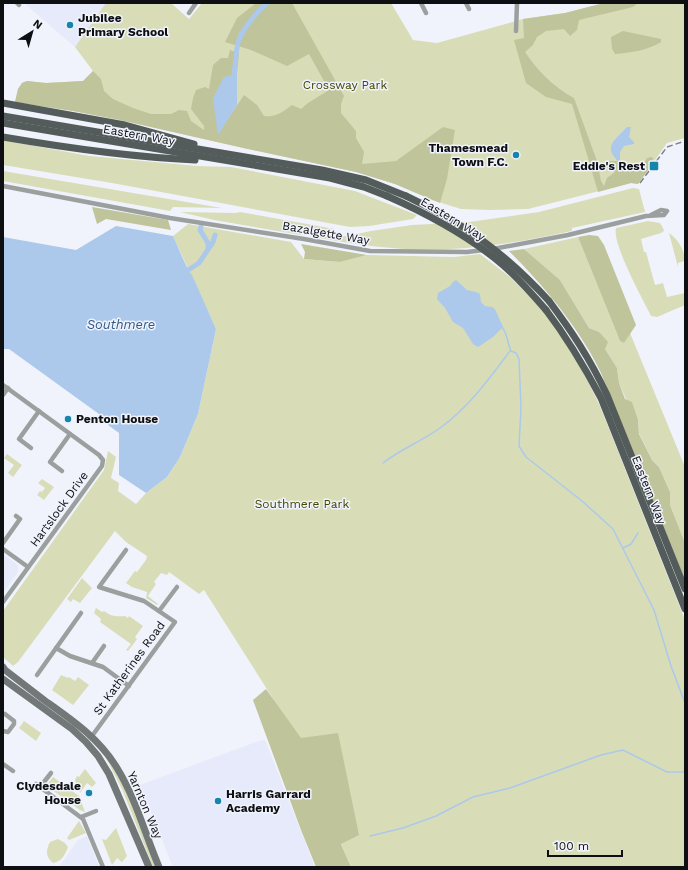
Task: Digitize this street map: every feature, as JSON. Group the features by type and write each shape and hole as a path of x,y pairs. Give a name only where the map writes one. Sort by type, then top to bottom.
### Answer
{"main road":[{"path":"3,103 125,125 227,153"},
{"name":"Eastern Way","path":"3,116 344,174 366,180 433,208 471,232 529,279 549,301 582,346 607,395 685,588"},
{"name":"Eastern Way","path":"3,123 330,178 364,187 423,212 448,226 487,253 527,288 546,310 584,366 601,398 685,610"},
{"path":"3,137 59,146 126,154 226,161"}],"street":[{"path":"189,13 196,3"},
{"path":"421,3 426,14"},
{"path":"466,3 469,8"},
{"path":"516,31 517,3"},
{"name":"Bazalgette Way","path":"3,186 170,218 370,251 471,251 504,247 568,235 648,216"},
{"name":"Hartslock Drive","path":"3,385 99,455 103,460 102,466 3,602"},
{"path":"3,395 8,388"},
{"path":"31,448 19,439 39,411"},
{"name":"Hartslock Drive","path":"62,471 50,462 70,434"},
{"path":"3,543 20,519 16,516"},
{"path":"3,549 28,567"},
{"name":"St Katherines Road","path":"92,736 175,622 144,601 99,587 126,550"},
{"path":"159,611 177,586"},
{"path":"37,675 81,613"},
{"path":"92,663 104,646"},
{"path":"56,648 70,656 103,667 129,686"},
{"name":"Yarnton Way","path":"4,671 92,736 112,759 133,799 159,867"},
{"name":"Yarnton Way","path":"3,679 72,729 98,756 110,774 149,867"},
{"path":"3,731 8,732 14,722 5,714"},
{"path":"86,742 92,736"},
{"path":"3,764 13,771"},
{"path":"40,787 51,773"},
{"path":"36,784 81,817 86,824 103,867"},
{"path":"81,817 96,811"}],"shaded area":[{"name":"Jubilee Primary School","path":"24,3 106,3 75,47"},
{"path":"3,554 18,565 18,572 3,593"},
{"name":"Harris Garrard Academy","path":"265,740 315,867 173,867 140,785"},
{"path":"87,836 99,867 59,867 78,840"}],"green space":[{"name":"Crossway Park","path":"106,3 171,3 189,19 202,3 391,3 413,40 437,43 523,19 565,13 604,3 685,3 685,138 667,143 638,184 631,183 528,209 461,209 432,200 395,184 356,172 120,120 15,102 18,89 22,83 27,81 46,83 83,81 93,71 75,47"},
{"path":"256,3 292,3 344,96 341,104 341,113 356,131 356,138 364,152 362,164 396,161 443,127 455,130 447,179 440,203 395,184 356,172 120,120 15,102 18,89 22,83 27,81 46,83 83,81 93,71 101,79 104,91 113,99 151,114 171,114 179,110 187,111 191,121 204,130 204,126 191,109 193,98 196,90 205,87 209,89 213,65 221,58 228,58 230,50 239,53 237,73 224,78 218,134 244,95 257,105 264,116 276,115 292,105 301,109 329,90 309,54 287,66 251,50 225,42 237,18"},
{"path":"604,3 638,3 633,7 579,20 577,30 570,36 564,29 546,31 537,37 533,45 525,52 546,78 566,94 574,98 597,161 601,181 604,186 607,178 615,172 606,167 608,161 618,161 634,171 642,167 647,158 652,157 654,162 638,184 631,183 598,192 572,104 546,97 526,83 514,40 524,38 523,19 565,13"},
{"path":"623,31 661,39 661,42 639,51 615,54 612,49 611,37"},
{"path":"3,140 89,156 197,166 231,167 355,191 417,215 413,219 369,226 350,227 112,183 3,165"},
{"path":"3,171 222,208 173,207 170,211 3,181"},
{"path":"633,188 639,189 645,212 572,228 572,231 510,243 468,248 425,250 369,246 313,237 347,236 412,225 469,222 539,212"},
{"path":"92,207 168,220 171,230 106,219 97,224"},
{"path":"180,212 240,212 335,229 303,231 301,235 214,220"},
{"path":"648,221 660,223 664,231 641,239 655,285 663,283 667,297 685,293 685,305 657,317 651,316 628,270 618,245 616,235 616,228"},
{"name":"Southmere Park","path":"188,224 291,242 304,259 340,262 367,255 454,257 480,254 510,277 557,324 600,406 685,620 685,867 351,867 341,843 359,834 204,590 199,594 169,572 167,575 161,573 154,582 156,584 148,596 158,604 157,605 146,598 147,592 132,587 126,583 135,571 137,572 146,560 147,556 126,542 115,531 18,662 13,666 3,657 3,611 104,470 108,451 116,457 111,478 119,483 118,491 136,504 146,493 167,477 180,457 198,414 216,329 173,236"},
{"path":"669,233 678,242 683,250 685,263 684,261 678,263 678,267"},
{"path":"589,235 598,236 604,245 636,325 624,343 620,341 578,237"},
{"path":"578,237 620,341 624,343 630,333 685,467 685,543 670,505 670,492 659,467 652,460 639,433 638,420 626,399 619,383 617,368 605,349 599,332 589,328 560,280 524,249"},
{"path":"301,244 367,255 340,262 304,259 305,252"},
{"path":"524,249 560,280 589,328 599,332 608,342 605,349 617,368 619,383 625,399 632,402 638,420 639,434 652,460 659,467 670,492 670,505 685,543 685,580 601,373 593,358 577,331 559,307 509,251"},
{"path":"7,454 22,465 13,477 8,473 14,465 4,458"},
{"path":"42,479 54,487 44,500 37,495 45,488 38,483"},
{"path":"82,578 92,588 80,603 73,599 71,602 67,599"},
{"path":"96,608 102,612 104,611 114,616 125,616 128,618 129,616 143,626 135,637 137,639 128,651 126,650 131,644 100,622 101,619 94,613"},
{"path":"61,675 68,678 69,677 75,681 78,677 89,685 73,705 52,690"},
{"path":"266,689 301,738 338,733 359,835 341,844 351,867 316,867 253,700"},
{"path":"24,721 41,733 36,741 19,728"},
{"path":"104,754 124,785 157,867 153,867 122,789"},
{"path":"85,769 96,783 92,787 87,783 80,793 75,780 77,776 79,777"},
{"path":"53,777 79,796 85,812 48,787 49,782"},
{"path":"79,821 86,833 69,840 67,838"},
{"path":"116,828 127,856 122,862 117,858 112,865 102,839 106,840"},
{"path":"58,839 65,843 68,847 63,857 59,861 53,863 47,855 47,850 50,842"}],"water":[{"path":"237,73 237,105 218,135 213,98 224,77"},
{"path":"627,127 631,127 629,137 634,144 624,146 620,152 620,163 612,153 611,148 614,140"},
{"name":"Southmere","path":"116,226 173,236 216,329 198,414 180,457 167,477 146,493 119,475 119,433 108,425 110,422 9,349 3,349 3,237 76,250"},
{"path":"456,280 467,290 480,294 481,302 485,306 495,309 503,327 493,337 478,347 473,344 463,328 453,322 445,308 437,299 438,293 450,286"}],"waterway":[{"path":"233,80 237,48 240,38 250,21 267,3"},
{"path":"201,226 200,230 208,243 208,249"},
{"path":"188,270 199,263 213,242 215,235"},
{"path":"502,327 511,351 516,353 519,359 521,408 519,446 526,457 582,501 613,529 654,610 671,666 685,703"},
{"path":"383,463 397,453 433,433 450,420 478,392 510,351"},
{"path":"623,548 631,544 638,533"},
{"path":"370,836 403,828 436,816 473,797 510,788 601,755 623,750 667,772 684,772"},
{"path":"685,766 685,774"}],"railway":[{"path":"640,183 667,147 685,141"}],"place":[{"name":"Jubilee Primary School","path":"70,25"},
{"name":"Thamesmead Town F.C.","path":"516,155"},
{"name":"Eddie's Rest","path":"654,166"},
{"name":"Penton House","path":"68,419"},
{"name":"Clydesdale House","path":"89,793"},
{"name":"Harris Garrard Academy","path":"218,801"}]}
